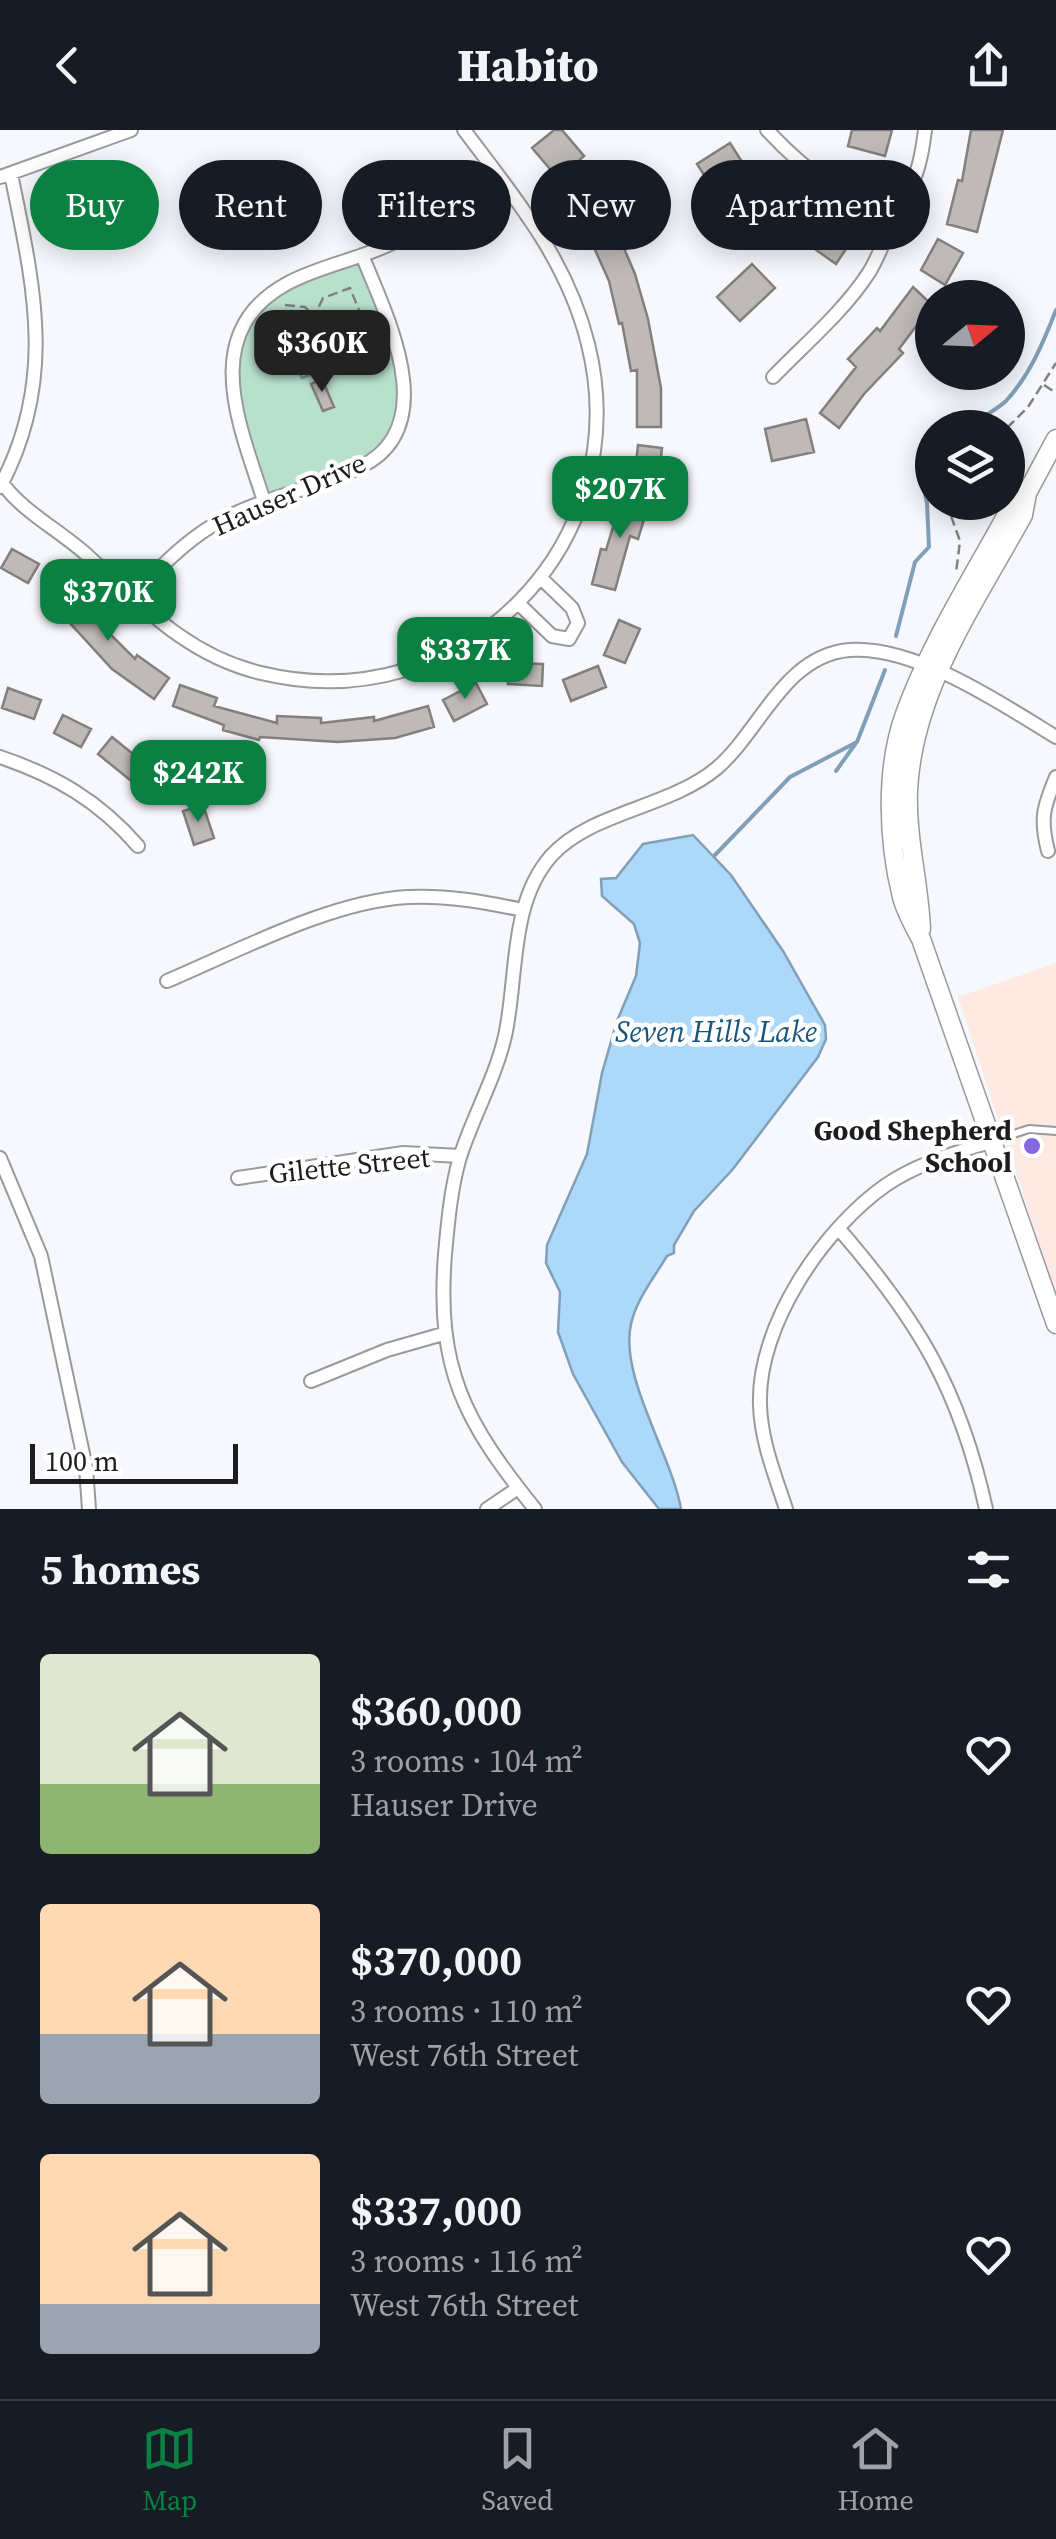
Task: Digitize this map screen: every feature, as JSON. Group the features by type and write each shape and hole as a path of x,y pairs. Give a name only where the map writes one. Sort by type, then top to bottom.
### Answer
{"main road":[{"path":"1056,439 1027,493 1010,509 903,717 892,812 903,901 921,939 1056,1324"}],"street":[{"path":"132,130 6,176 37,321 36,367 26,420 1,485 14,499 56,528 173,634 206,653 258,672 295,680 334,682 383,676 433,661 483,634 519,604 541,578 570,531 595,446 596,386 589,347 565,279 530,214 511,191"},
{"path":"464,130 487,160"},
{"path":"767,130 796,160"},
{"path":"921,160 925,130"},
{"path":"264,501 233,406 230,373 234,350 256,309 273,293 306,275 372,250"},
{"path":"773,377 851,296 880,250"},
{"name":"Hauser Drive","path":"131,597 205,529 264,501 363,466 384,448 401,419 406,397 404,370 362,255"},
{"path":"519,604 552,636 569,639 578,623 572,608 541,578"},
{"path":"535,1509 471,1419 453,1376 443,1334 442,1295 447,1228 460,1156 489,1090 502,1048 523,910 533,882 552,854 578,834 670,798 717,768 792,678 808,664 846,650 870,650 964,682 1056,737"},
{"path":"0,757 56,778 82,794 108,814 138,846"},
{"path":"1048,852 1042,812 1056,777"},
{"path":"167,981 329,914 366,903 405,897 453,897 523,910"},
{"path":"786,1509 762,1428 760,1392 764,1357 780,1310 864,1202 910,1170 992,1140"},
{"name":"Gilette Street","path":"238,1178 392,1154 460,1156"},
{"path":"0,1158 45,1270 86,1468 89,1509"},
{"path":"839,1230 894,1295 934,1358 966,1436 986,1509"},
{"path":"311,1380 386,1350 443,1334"},
{"path":"486,1509 518,1488"}],"lane":[{"path":"992,1140 1029,1129 1056,1131"}],"path":[{"path":"311,330 320,300 350,288 384,369"},
{"path":"279,302 305,307 314,317"},
{"path":"1024,410 1056,364"},
{"path":"1042,385 1056,393"},
{"path":"952,520 960,541 956,574"}],"shaded area":[{"name":"Good Shepherd School","path":"1056,963 1056,1295 958,997"}],"green space":[{"path":"362,255 397,350 401,419 374,458 264,501 233,406 234,350 273,293"}],"water":[{"path":"294,337 308,338 309,350 321,371 302,378 292,357"},
{"name":"Seven Hills Lake","path":"693,835 731,875 783,951 825,1025 826,1039 818,1057 733,1169 694,1211 674,1245 674,1253 667,1256 633,1315 629,1345 632,1368 681,1509 659,1509 622,1462 573,1374 558,1332 560,1292 546,1263 547,1245 587,1154 602,1073 617,1021 636,976 640,943 634,924 602,896 601,879 616,878 643,844"}],"building":[{"path":"554,130 562,130 584,156 580,160 542,160 532,148"},
{"path":"852,130 892,130 885,156 848,146"},
{"path":"971,130 1003,130 977,232 947,224 958,180 962,181"},
{"path":"730,143 741,160 703,160"},
{"path":"938,239 963,253 948,280 937,280 921,270"},
{"path":"595,250 625,250 648,319 661,388 661,427 637,427 637,370 631,371 609,281"},
{"path":"816,250 845,250 836,264"},
{"path":"752,264 775,288 740,321 717,297"},
{"path":"913,287 915,328 899,349 903,353 864,394 839,428 820,413 856,367 848,359 877,328 880,331"},
{"path":"322,379 334,407 323,411 311,384"},
{"path":"806,419 814,452 772,461 765,429"},
{"path":"638,445 662,448 658,485 634,482"},
{"path":"623,495 649,503 638,539 630,536 615,590 592,584 601,549 606,550"},
{"path":"12,549 39,564 28,583 1,568"},
{"path":"66,583 88,612 135,659 137,655 169,678 154,699 112,669 48,599"},
{"path":"619,620 640,629 625,663 604,655"},
{"path":"508,663 543,664 542,686 508,684"},
{"path":"598,666 606,687 571,701 563,680"},
{"path":"476,683 487,704 454,721 443,700"},
{"path":"180,685 217,698 214,706 277,723 277,716 321,718 321,723 374,717 374,721 428,706 434,727 395,738 338,742 260,737 259,740 223,730 224,725 173,706"},
{"path":"8,688 41,700 34,719 2,708"},
{"path":"63,715 91,729 81,747 54,733"},
{"path":"112,737 149,767 151,763 186,782 174,803 130,780 98,754"},
{"path":"203,805 214,838 194,845 183,811"}],"waterway":[{"path":"994,410 1022,380 1056,310"},
{"path":"896,636 915,562 929,547 928,520"},
{"path":"714,856 790,777 857,742 885,670"},
{"path":"836,771 856,743"}],"place":[{"name":"Good Shepherd School","path":"1032,1146"}]}
